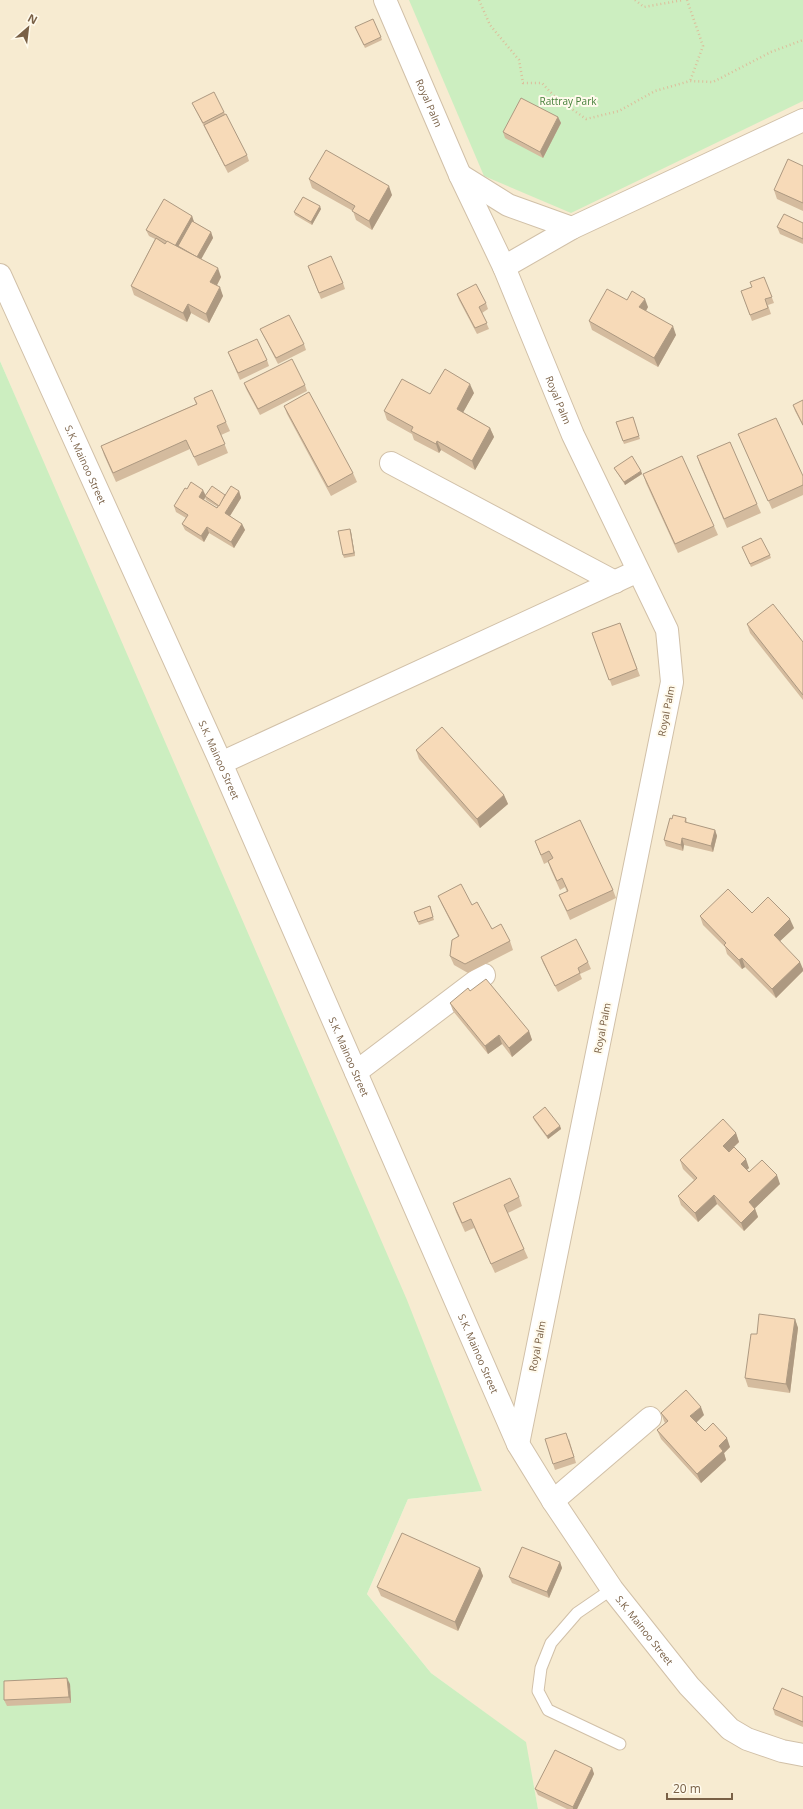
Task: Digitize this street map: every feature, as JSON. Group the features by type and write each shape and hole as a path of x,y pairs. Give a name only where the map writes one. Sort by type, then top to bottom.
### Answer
{"street":[{"name":"Royal Palm","path":"385,0 460,175 504,267 573,435 667,630 672,682 518,1444"},
{"path":"504,267 572,228 803,120"},
{"path":"460,175 508,205 572,228"},
{"name":"S.K. Mainoo Street","path":"0,275 221,763 518,1444 552,1501 612,1589 688,1686 730,1729 747,1739 782,1751 803,1755"},
{"path":"391,463 615,582"},
{"path":"221,763 638,571"},
{"path":"356,1072 484,975"},
{"path":"552,1501 650,1418"}],"lane":[{"path":"612,1589 577,1612 551,1643 541,1668 538,1691 548,1710 620,1744"}],"path":[{"path":"479,0 490,25 519,60 523,83 542,83 555,97 586,119 618,111 655,91 690,82 713,82 771,52 803,40"},
{"path":"635,0 644,8 683,0"},
{"path":"687,0 703,46 690,82"}],"shaded area":[{"path":"0,0 803,0 803,1809 538,1809 525,1742 431,1673 367,1594 408,1499 482,1491 0,361"}],"green space":[{"name":"Rattray Park","path":"409,0 803,0 803,101 571,213 484,176"},
{"path":"0,361 407,1300 482,1491 408,1499 367,1594 431,1673 526,1742 538,1809 0,1809"}],"building":[{"path":"373,19 381,37 364,45 355,27"},
{"path":"214,92 224,112 203,123 192,103"},
{"path":"521,98 558,117 540,152 503,132"},
{"path":"226,114 247,155 225,166 204,125"},
{"path":"326,150 389,186 369,221 352,211 355,206 309,179"},
{"path":"788,159 803,166 803,203 774,190"},
{"path":"303,197 320,206 311,222 294,212"},
{"path":"164,199 192,216 175,246 146,230"},
{"path":"784,214 803,223 803,239 777,227"},
{"path":"192,221 211,232 197,257 178,246"},
{"path":"156,238 165,244 167,241 218,268 210,282 220,287 206,314 188,304 183,313 131,286"},
{"path":"331,256 343,283 319,293 308,266"},
{"path":"764,277 772,297 765,299 768,308 750,315 741,291 752,287 750,282"},
{"path":"476,284 486,303 479,307 487,323 475,328 457,294"},
{"path":"607,289 627,300 632,291 645,299 639,307 673,326 654,358 589,321"},
{"path":"289,315 304,344 276,358 260,329"},
{"path":"257,339 267,360 238,373 228,352"},
{"path":"292,359 305,385 258,409 244,383"},
{"path":"445,369 470,384 457,409 490,428 472,461 437,441 436,444 411,431 413,427 384,411 402,379 430,394"},
{"path":"212,390 226,422 217,426 225,444 194,457 186,440 113,473 101,446 197,404 194,398"},
{"path":"309,392 353,473 328,487 284,406"},
{"path":"803,400 803,425 793,405"},
{"path":"633,417 639,436 623,441 616,422"},
{"path":"776,418 803,476 803,485 768,501 738,434"},
{"path":"730,442 757,504 724,519 697,456"},
{"path":"632,456 641,471 624,482 614,468"},
{"path":"682,456 714,526 675,544 643,474"},
{"path":"191,482 203,490 199,497 217,508 231,486 239,491 225,513 242,524 231,542 207,527 201,536 182,524 188,515 174,506 185,488 187,489"},
{"path":"212,486 225,495 219,506 205,496"},
{"path":"350,529 354,553 343,555 338,531"},
{"path":"761,538 770,555 750,564 742,547"},
{"path":"773,604 803,642 803,695 747,624"},
{"path":"620,623 637,669 609,680 592,633"},
{"path":"442,727 504,795 477,819 416,750"},
{"path":"673,815 686,818 685,822 715,830 711,846 682,838 681,845 664,840 670,818 672,819"},
{"path":"580,820 613,890 567,911 559,895 568,891 562,878 557,881 548,861 553,858 549,851 541,855 535,841"},
{"path":"461,884 472,905 477,902 492,929 501,924 510,941 465,964 450,956 452,940 459,936 438,896"},
{"path":"728,889 752,913 768,897 790,919 774,935 800,962 772,989 742,958 739,960 724,945 726,943 700,916"},
{"path":"430,906 433,917 418,922 414,912"},
{"path":"576,939 588,962 578,968 580,973 555,986 541,957"},
{"path":"486,979 529,1031 509,1048 499,1035 485,1046 450,1003 468,988 470,991"},
{"path":"545,1107 560,1126 547,1136 533,1117"},
{"path":"723,1119 736,1133 723,1146 729,1152 734,1147 746,1159 741,1164 749,1172 762,1160 777,1175 749,1202 755,1209 741,1223 714,1195 695,1213 678,1196 697,1178 680,1160"},
{"path":"510,1178 519,1197 504,1205 524,1249 491,1264 471,1219 462,1223 453,1203"},
{"path":"759,1314 795,1319 786,1384 745,1378 751,1334 757,1334"},
{"path":"686,1390 701,1407 690,1416 705,1431 713,1423 727,1438 719,1446 723,1451 697,1474 657,1430 668,1421 661,1413"},
{"path":"566,1433 574,1457 553,1464 545,1439"},
{"path":"402,1533 480,1568 455,1622 377,1587"},
{"path":"522,1547 560,1562 547,1592 509,1577"},
{"path":"67,1678 69,1697 4,1700 4,1681"},
{"path":"782,1688 803,1697 803,1722 773,1709"},
{"path":"555,1750 592,1768 573,1807 535,1789"}]}
